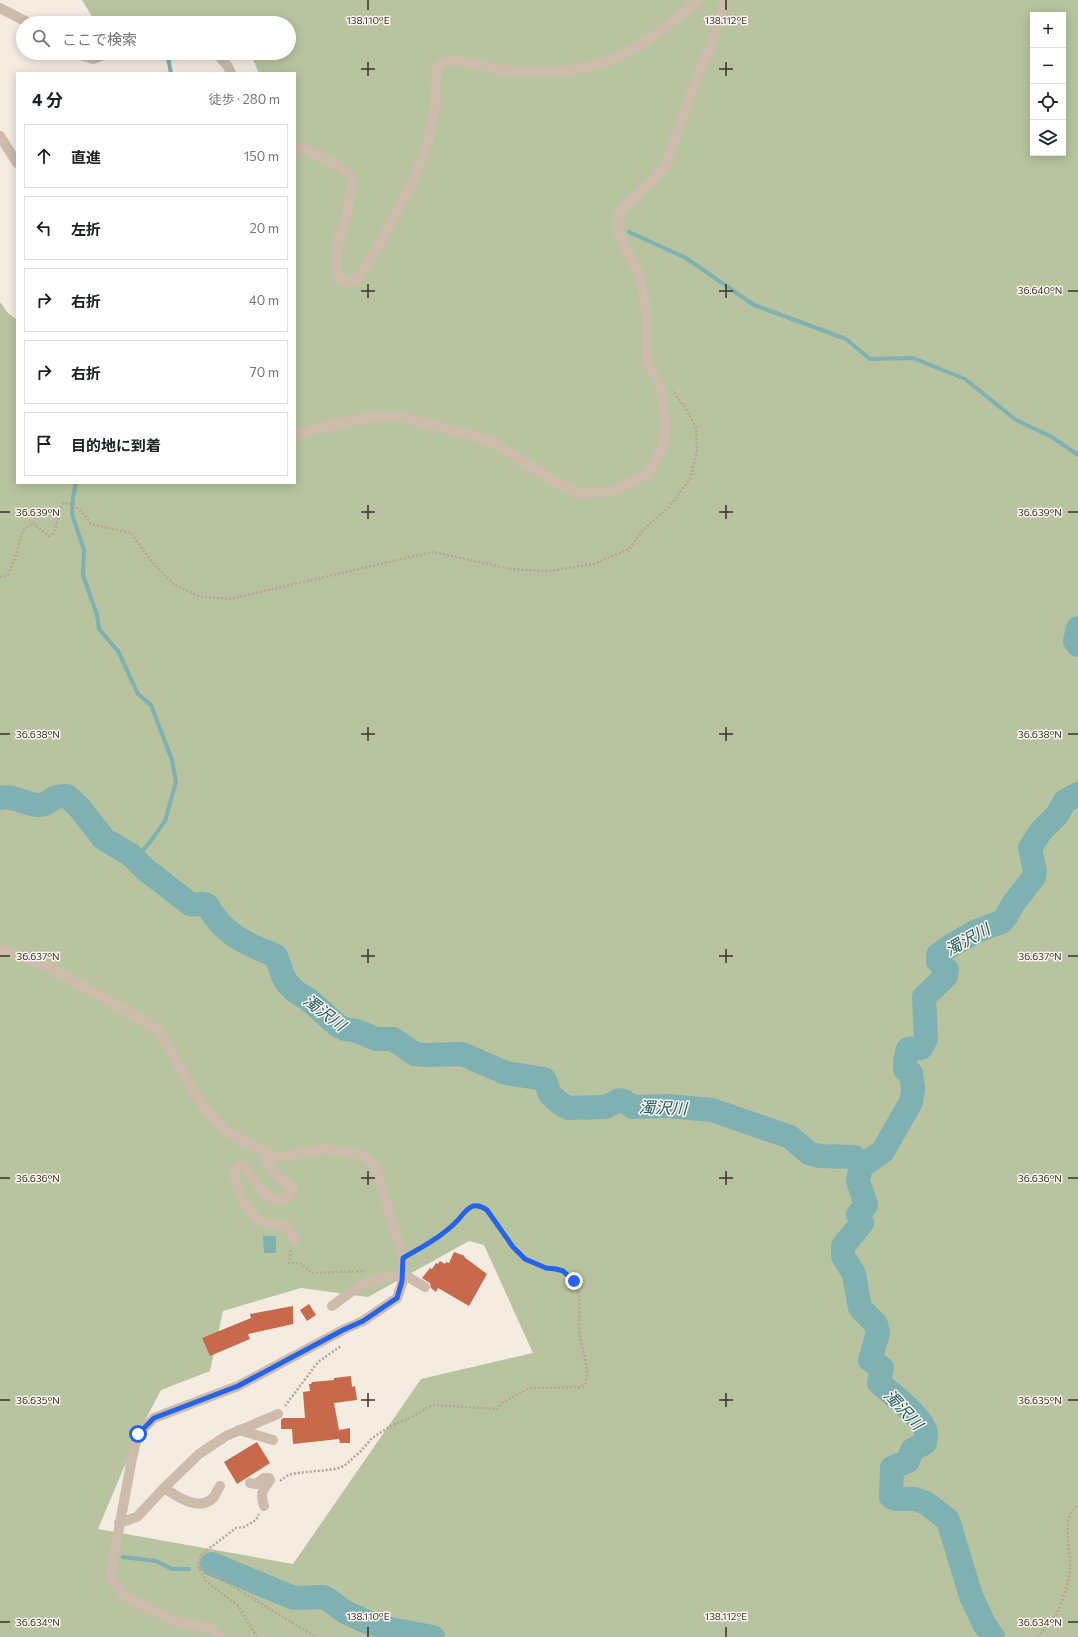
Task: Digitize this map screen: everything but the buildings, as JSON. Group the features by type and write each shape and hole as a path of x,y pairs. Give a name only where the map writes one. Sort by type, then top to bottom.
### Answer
{"street":[{"path":"296,145 337,165 350,176 352,184 347,212 338,244 336,271 341,280 347,283 355,281 368,266 413,182 428,142 432,120 437,67 443,63 467,62 500,70 532,72 571,70 603,63 617,58 639,46 699,0"},
{"path":"296,434 371,417 398,416 471,435 496,444 556,482 581,494 614,491 646,474 663,447 666,425 661,388 647,362 646,314 639,273 618,233 618,214 660,173 666,164 700,69 711,46 726,0"},
{"path":"0,8 16,16"},
{"path":"222,60 230,72"},
{"path":"0,136 16,161"},
{"path":"0,950 47,966 158,1028 203,1107 227,1132 274,1157 325,1149 365,1156 374,1166 379,1178 403,1258 402,1281 397,1298 363,1321 343,1330 238,1386 154,1418 138,1434 119,1523 110,1577 125,1596 171,1620 210,1628 220,1637"},
{"path":"265,1152 265,1158 270,1166 278,1177 290,1185 292,1192 289,1197 282,1200 276,1200 267,1195 244,1168 240,1166 234,1170 240,1196 248,1208 264,1223 287,1226 295,1240"},
{"path":"332,1306 359,1286 378,1279 403,1274 425,1287"},
{"path":"119,1523 137,1517 199,1454 226,1436 278,1414"},
{"path":"239,1430 273,1440"},
{"path":"250,1483 256,1484 264,1478 269,1478 270,1480 263,1490 261,1497 264,1506"},
{"path":"164,1488 182,1499 192,1503 200,1503 208,1501 214,1497 220,1486"}],"path":[{"path":"0,577 8,575 16,555 23,530 33,523 49,536 54,533 63,503 70,504 82,511 92,524 107,529 131,533 152,562 173,584 201,597 230,599 432,552 510,569 548,571 594,564 629,549 643,530 669,507 690,478 697,451 696,428 686,409 674,392 661,388"},
{"path":"278,1483 288,1475 336,1469 344,1466 360,1452 372,1438 383,1430 412,1417 432,1405 497,1408 502,1403 529,1388 579,1387 585,1384 588,1375 580,1335 579,1298 574,1281 563,1271 546,1268 525,1259 513,1247 487,1210 482,1206 474,1206 468,1209 455,1224 420,1249 403,1258"},
{"path":"295,1240 289,1263 300,1263 312,1273 359,1270 366,1272"},
{"path":"278,1414 318,1362 343,1344"},
{"path":"1038,1637 1057,1613 1065,1589 1070,1569 1068,1521 1070,1512 1078,1505"},
{"path":"258,1637 238,1606 206,1581 199,1568 199,1562 202,1554 236,1528 244,1527 256,1520 264,1506"},
{"path":"199,1568 208,1571 316,1637"}],"green space":[{"path":"82,0 1078,0 1078,1637 0,1637 0,302 8,313 16,319 16,484 296,484 296,72 259,72 253,60 296,60 296,16 92,16","holes":["469,1241 484,1245 533,1353 421,1379 293,1564 98,1529 138,1434 161,1390 210,1371 223,1311 301,1288 368,1297"]}],"water":[{"path":"263,1236 276,1236 276,1253 264,1253"}],"waterway":[{"path":"168,60 171,72"},
{"path":"629,232 686,258 754,305 846,339 870,359 913,358 965,379 1016,420 1052,437 1078,455"},
{"path":"76,484 72,514 84,550 83,575 97,615 99,629 118,651 138,694 151,705 172,760 176,782 165,821 150,842 135,859"},
{"name":"濁沢川","path":"1078,628 1075,641 1078,645"},
{"name":"濁沢川","path":"861,1167 883,1151 911,1102 913,1090 911,1073 905,1069 905,1061 908,1049 921,1048 926,1039 924,997 946,976 947,970 938,961 938,955 977,931 1001,922 1006,917 1013,904 1034,877 1035,871 1030,848 1041,831 1057,815 1065,801 1078,794"},
{"name":"濁沢川","path":"0,798 5,797 30,804 40,805 47,803 54,798 67,796 78,806 104,839 131,855 145,869 190,904 207,905 221,924 237,937 276,956 287,983 296,992 308,999 337,1025 345,1029 357,1031 376,1039 393,1039 415,1054 462,1054 506,1073 544,1079 550,1094 564,1106 569,1108 606,1107 619,1100 624,1101 633,1107 667,1106 712,1110 790,1137 809,1153 819,1156 854,1157 861,1167 858,1181 866,1205 858,1215 862,1223 843,1246 843,1256 854,1274 860,1308 876,1324 878,1333 870,1360 882,1368 879,1383 914,1414 920,1421 926,1434 925,1443 912,1450 908,1461 892,1468 891,1497 897,1499 915,1499 926,1503 948,1520 971,1596 984,1624 993,1637"},
{"path":"123,1557 156,1561 172,1569 189,1569"},
{"path":"212,1564 294,1598 323,1597 345,1612 365,1621 389,1629 433,1637"}],"route":[{"path":"138,1434 154,1418 238,1386 343,1330 363,1321 397,1298 402,1281 403,1258 420,1249 455,1224 468,1209 474,1206 482,1206 487,1210 513,1247 525,1259 546,1268 563,1271 574,1281"}]}
